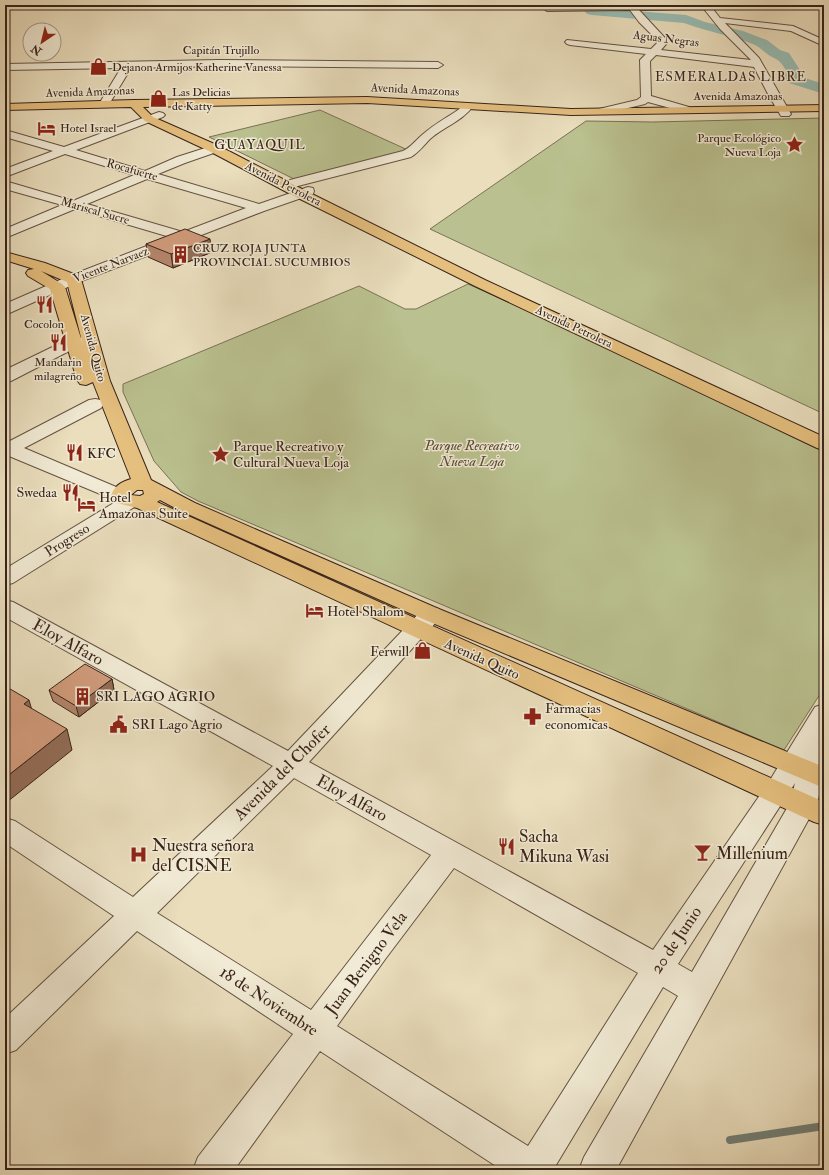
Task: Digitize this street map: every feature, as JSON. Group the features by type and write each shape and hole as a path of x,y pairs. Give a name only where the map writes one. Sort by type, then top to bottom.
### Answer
{"main road":[{"name":"Avenida Amazonas","path":"5,107 134,103 367,100 517,115 783,111 824,108"},
{"name":"Avenida Petrolera","path":"134,103 153,115 488,286 824,444"},
{"name":"Avenida Amazonas","path":"153,115 163,107 179,106 362,103 466,109 603,111 685,109 783,111 824,114"},
{"name":"Avenida Petrolera","path":"300,189 824,430"},
{"path":"5,256 40,266 74,279"},
{"path":"5,265 28,271 57,287"},
{"name":"Avenida Quito","path":"74,279 81,342 95,404 136,493 425,622 813,809"},
{"name":"Avenida Quito","path":"57,287 81,342 101,381 136,493"},
{"name":"Avenida Quito","path":"425,622 813,766"}],"street":[{"path":"545,6 596,8 636,12 706,6 824,6"},
{"path":"706,6 716,20 756,60 783,111"},
{"path":"799,6 811,18"},
{"path":"636,12 662,42 645,60 646,98"},
{"path":"716,20 789,28 824,43"},
{"name":"Aguas Negras","path":"570,42 758,64"},
{"name":"Capitán Trujillo","path":"5,67 219,63 438,65"},
{"path":"104,104 128,65"},
{"path":"646,98 685,109"},
{"path":"603,111 641,102 646,98"},
{"name":"Vicente Narvaez","path":"5,310 74,279 259,208 300,189 408,154 413,151 426,137 466,109"},
{"path":"5,173 153,115"},
{"name":"Rocafuerte","path":"5,133 259,208"},
{"path":"5,234 182,160 220,148"},
{"name":"Mariscal Sucre","path":"5,185 185,237"},
{"path":"5,377 81,342"},
{"path":"6,449 95,404"},
{"path":"6,449 136,493"},
{"name":"Progreso","path":"5,578 136,493"},
{"name":"Eloy Alfaro","path":"5,607 450,852 697,991"},
{"name":"Avenida del Chofer","path":"5,1040 291,765 425,622"},
{"name":"20 de Junio","path":"597,1170 697,991 813,809 813,766 824,713"},
{"name":"20 de Junio","path":"533,1170 658,968 776,792 813,766"},
{"name":"18 de Noviembre","path":"5,829 533,1170"},
{"name":"Juan Benigno Vela","path":"211,1170 223,1156 375,949 450,852"}],"green space":[{"path":"320,110 410,151 298,181 209,137"},
{"path":"824,118 824,414 430,229 586,121 653,122"},
{"name":"Parque Recreativo Nueva Loja","path":"468,284 561,326 824,452 824,688 784,750 198,501 181,492 154,461 123,392 123,384 359,286 405,309 416,309"}],"building":[{"path":"185,229 210,239 171,254 146,244"},
{"path":"85,664 112,679 76,706 49,690"},
{"path":"5,686 29,700 24,704 67,729 5,778"}],"waterway":[{"path":"585,5 590,7 592,11 598,12 686,19 701,25 738,34 762,43 775,53 784,56 793,70 790,77 794,80 824,89"},
{"path":"730,1140 824,1126"}],"place":[{"name":"Dejanon Armijos Katherine Vanessa","path":"99,67"},
{"name":"Las Delicias de Katty","path":"159,99"},
{"name":"Hotel Israel","path":"47,128"},
{"name":"Parque Ecológico Nueva Loja","path":"794,145"},
{"name":"CRUZ ROJA JUNTA PROVINCIAL SUCUMBIOS","path":"180,255"},
{"name":"Cocolon","path":"44,305"},
{"name":"Mandarin milagreño","path":"58,343"},
{"name":"KFC","path":"74,453"},
{"name":"Parque Recreativo y Cultural Nueva Loja","path":"220,454"},
{"name":"Swedaa","path":"70,492"},
{"name":"Hotel Amazonas Suite","path":"86,505"},
{"name":"Hotel Shalom","path":"314,611"},
{"name":"Ferwill","path":"422,651"},
{"name":"SRI LAGO AGRIO","path":"83,696"},
{"name":"Farmacias economicas","path":"532,716"},
{"name":"SRI Lago Agrio","path":"119,724"},
{"name":"Sacha Mikuna Wasi","path":"506,846"},
{"name":"Millenium","path":"703,853"},
{"name":"Nuestra señora del CISNE","path":"139,855"}],"district":[{"name":"ESMERALDAS LIBRE","path":"731,77"},
{"name":"GUAYAQUIL","path":"260,145"}]}
